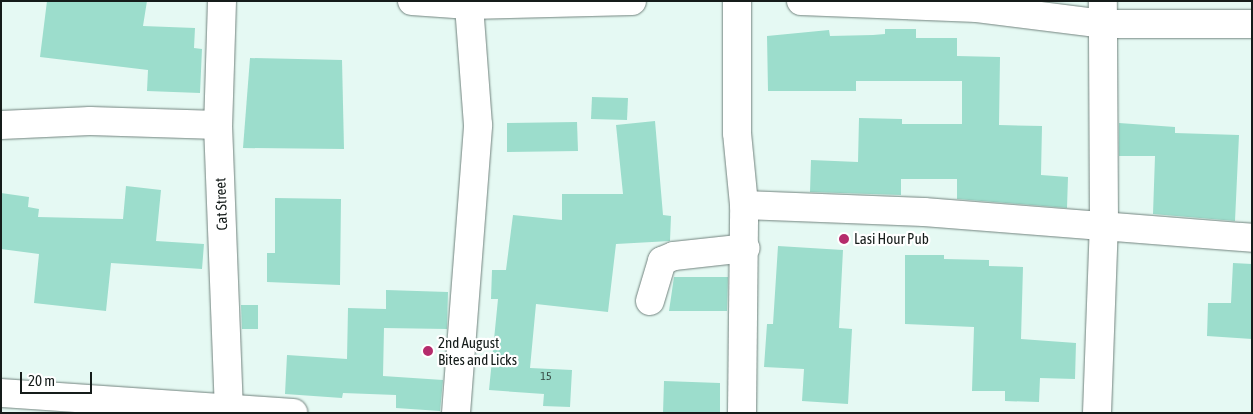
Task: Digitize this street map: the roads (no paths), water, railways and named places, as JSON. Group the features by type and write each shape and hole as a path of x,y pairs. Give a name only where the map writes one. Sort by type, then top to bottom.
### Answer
{"street":[{"name":"Cat Street","path":"222,1 218,125 229,407"},
{"path":"412,1 469,5 632,1"},
{"path":"737,1 737,134 746,248 742,413"},
{"path":"801,1 1103,12 1252,24"},
{"path":"456,413 478,125 478,76 469,5"},
{"path":"1097,413 1104,225 1103,12"},
{"path":"1,125 90,121 218,125"},
{"path":"744,205 1104,225 1252,238"},
{"path":"650,301 662,261 674,256 746,248"},
{"path":"1,394 229,407 293,413"}],"place":[{"name":"Lasi Hour Pub","path":"844,239"},
{"name":"2nd August Bites and Licks","path":"428,351"}]}
